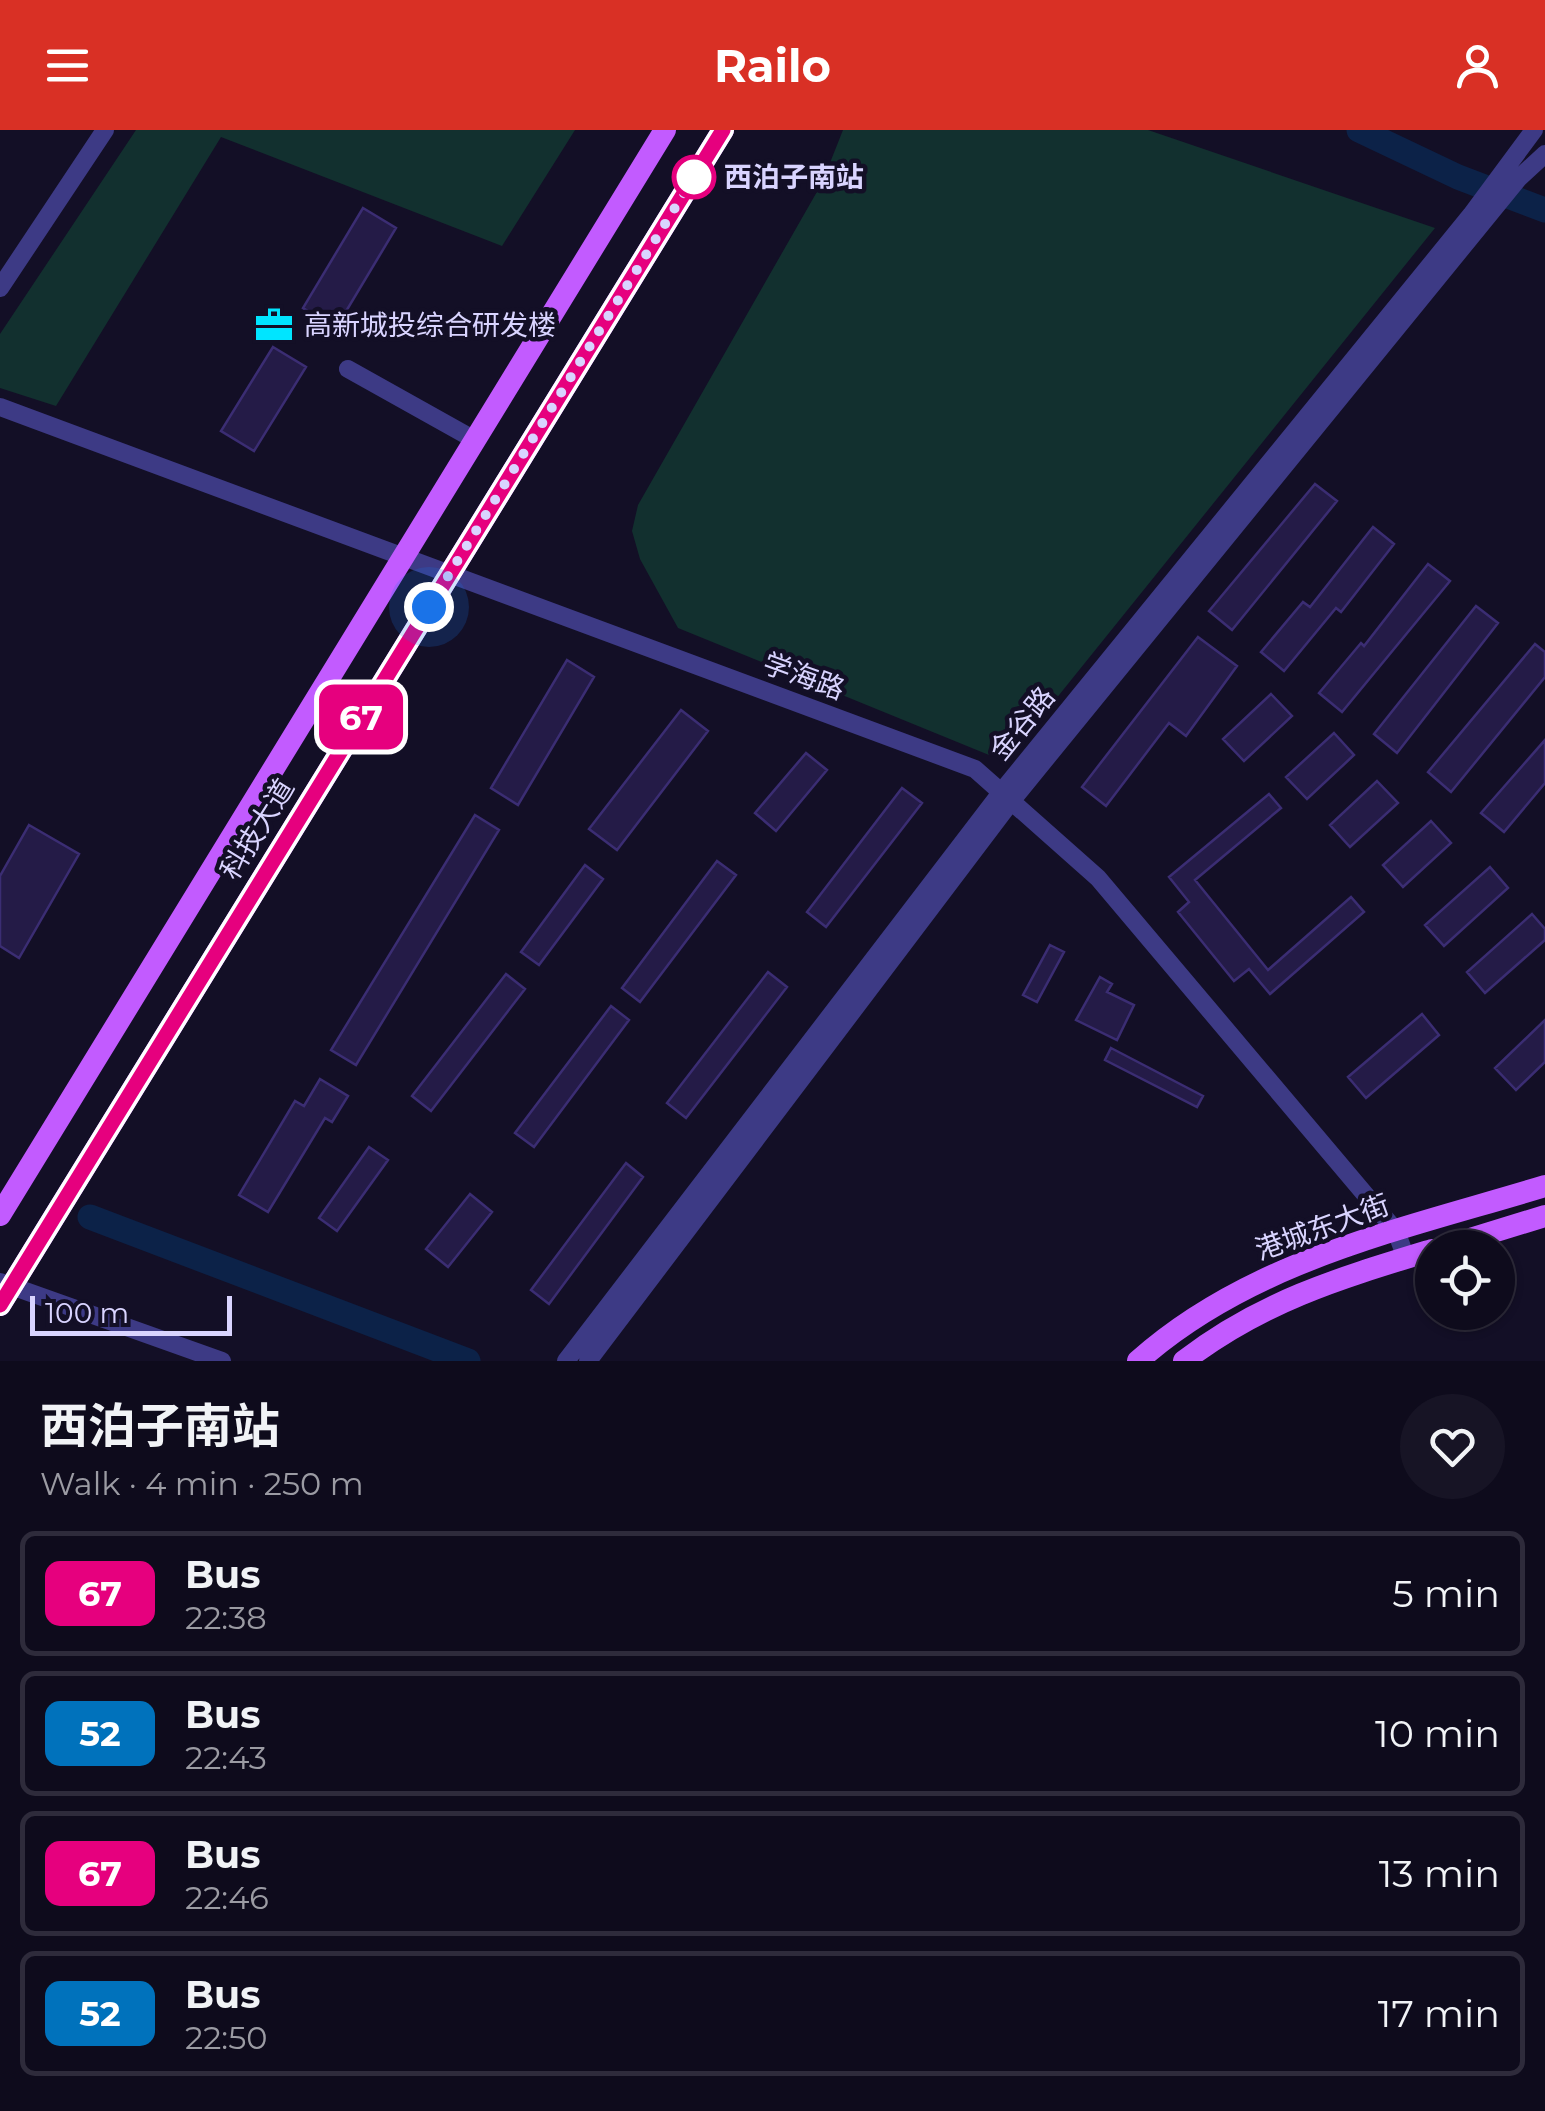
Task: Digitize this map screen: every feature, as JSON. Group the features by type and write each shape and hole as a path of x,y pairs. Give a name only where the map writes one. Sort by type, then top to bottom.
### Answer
{"main road":[{"name":"科技大道","path":"0,1215 665,130"},
{"name":"科技大道","path":"4,1291 723,130"},
{"name":"港城东大街","path":"1138,1361 1162,1340 1232,1294 1316,1255 1545,1186"},
{"path":"1500,1230 1545,1216"},
{"name":"港城东大街","path":"1184,1361 1210,1341 1306,1288 1415,1255"}],"street":[{"path":"0,288 105,130"},
{"name":"金谷路","path":"567,1360 1008,794 1512,174 1534,130"},
{"name":"金谷路","path":"1512,174 1545,154"},
{"path":"348,368 475,440"},
{"name":"学海路","path":"0,407 975,769 1008,794 1098,878 1396,1231 1406,1258"},
{"name":"金谷路","path":"588,1361 1008,794"},
{"path":"4,1291 222,1361"}],"green space":[{"path":"136,130 575,130 502,246 221,137 56,406 0,388 0,334"},
{"path":"843,130 1148,130 1435,228 1014,751 989,755 678,628 640,559 632,531 638,505 822,183"}],"building":[{"path":"363,208 396,228 336,328 303,308"},
{"path":"273,347 306,367 254,451 221,431"},
{"path":"1315,484 1337,501 1232,630 1209,611"},
{"path":"1373,527 1394,544 1341,612 1336,608 1284,671 1261,652 1303,602 1310,607"},
{"path":"1428,564 1450,581 1342,712 1319,693 1361,643 1364,646"},
{"path":"1476,606 1498,623 1397,753 1374,734"},
{"path":"1198,637 1237,666 1186,736 1169,723 1106,806 1082,787"},
{"path":"1535,644 1545,652 1545,677 1451,792 1428,772"},
{"path":"567,660 594,677 518,805 491,788"},
{"path":"1271,694 1292,716 1244,761 1223,739"},
{"path":"681,710 708,731 617,850 589,829"},
{"path":"1334,733 1354,755 1307,799 1286,777"},
{"path":"1545,740 1545,783 1504,832 1481,813"},
{"path":"806,753 827,770 776,831 755,813"},
{"path":"1377,781 1398,803 1350,847 1330,825"},
{"path":"902,788 922,803 826,927 807,912"},
{"path":"1269,794 1281,808 1195,880 1268,970 1351,897 1364,912 1270,994 1249,969 1234,981 1178,912 1189,902 1169,877"},
{"path":"475,815 499,830 356,1065 331,1050"},
{"path":"1431,821 1451,843 1403,887 1383,865"},
{"path":"29,825 79,854 19,958 0,946 0,876"},
{"path":"717,861 736,875 640,1002 622,988"},
{"path":"585,865 603,879 539,965 521,952"},
{"path":"1490,867 1508,888 1444,946 1425,925"},
{"path":"1532,914 1545,929 1545,940 1485,993 1467,972"},
{"path":"1050,945 1064,952 1037,1002 1023,995"},
{"path":"768,972 787,987 686,1118 667,1103"},
{"path":"506,974 525,989 431,1111 412,1096"},
{"path":"1100,977 1112,984 1107,992 1134,1005 1117,1040 1076,1020"},
{"path":"611,1006 629,1020 534,1147 515,1133"},
{"path":"1422,1014 1439,1035 1366,1098 1348,1077"},
{"path":"1545,1020 1545,1062 1516,1090 1495,1068"},
{"path":"1111,1048 1203,1096 1197,1107 1105,1060"},
{"path":"320,1079 348,1096 332,1122 325,1118 268,1212 239,1195 295,1101 304,1106"},
{"path":"369,1147 388,1160 337,1231 319,1218"},
{"path":"626,1163 643,1177 549,1304 531,1290"},
{"path":"470,1194 492,1212 448,1267 426,1249"}],"waterway":[{"path":"1359,130 1458,177 1545,210"},
{"path":"90,1217 468,1361"}],"bus line":[{"name":"67","path":"0,1305 723,130"}],"place":[{"name":"西泊子南站","path":"694,177"},
{"name":"高新城投综合研发楼","path":"274,325"}],"route":[{"path":"429,607 694,177"}]}
